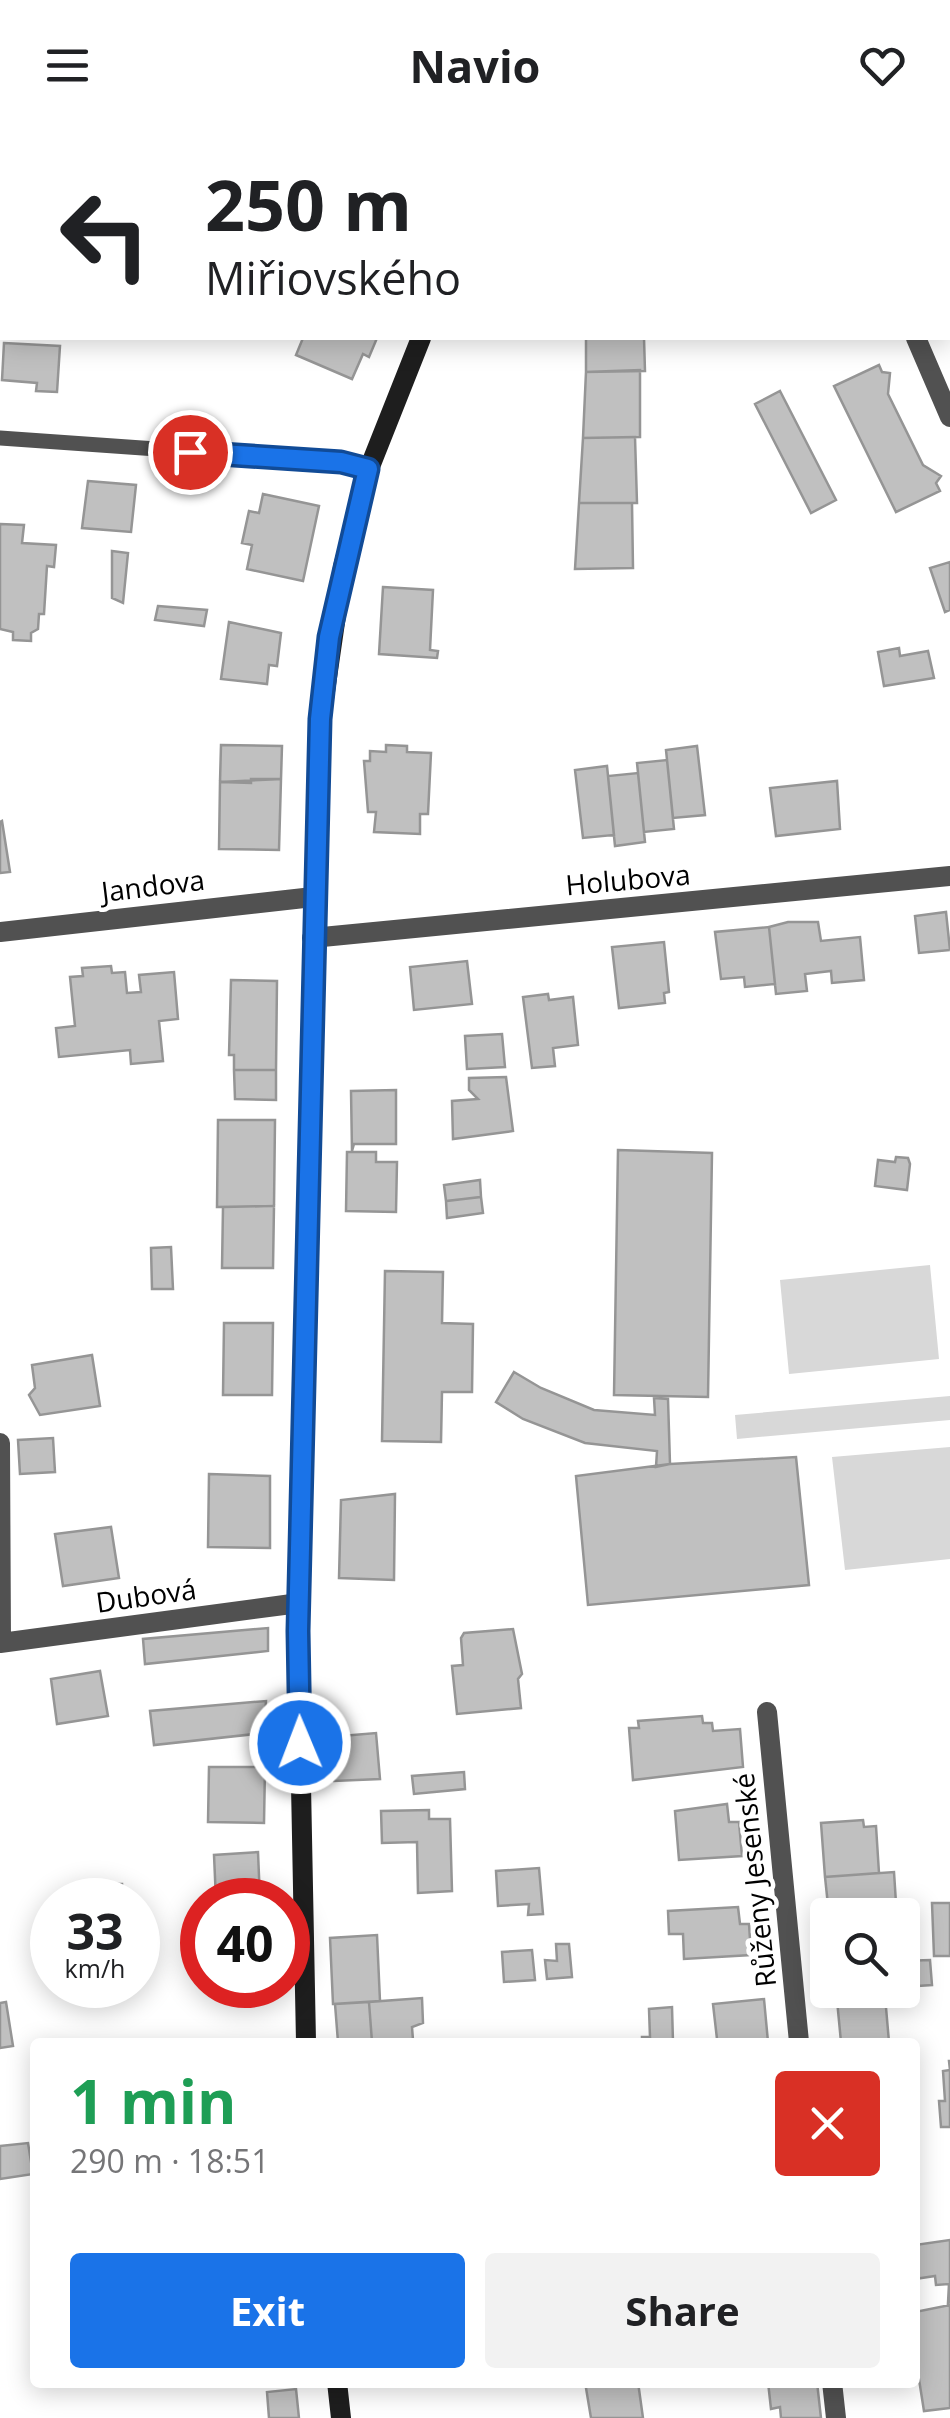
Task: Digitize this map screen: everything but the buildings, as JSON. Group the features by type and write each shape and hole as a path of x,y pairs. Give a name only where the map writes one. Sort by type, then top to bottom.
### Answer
{"street":[{"path":"306,2038 299,1603 320,719 329,637 368,469 420,340"},
{"path":"917,340 950,417"},
{"name":"Holubova","path":"312,938 950,876"},
{"name":"Jandova","path":"0,932 313,897"},
{"path":"0,1443 1,1643"},
{"name":"Dubová","path":"1,1643 299,1603"},
{"name":"Růženy Jesenské","path":"767,1712 799,2038"},
{"path":"338,2388 341,2418"},
{"path":"833,2388 836,2418"}],"lane":[{"path":"0,438 341,462 368,469"}],"shaded area":[{"path":"930,1265 939,1359 789,1374 780,1280"},
{"path":"950,1396 950,1420 737,1439 735,1415"},
{"path":"950,1447 950,1559 845,1570 832,1457"}],"route":[{"path":"190,452 341,462 368,469 329,637 320,719 298,1631 300,1743"}]}
